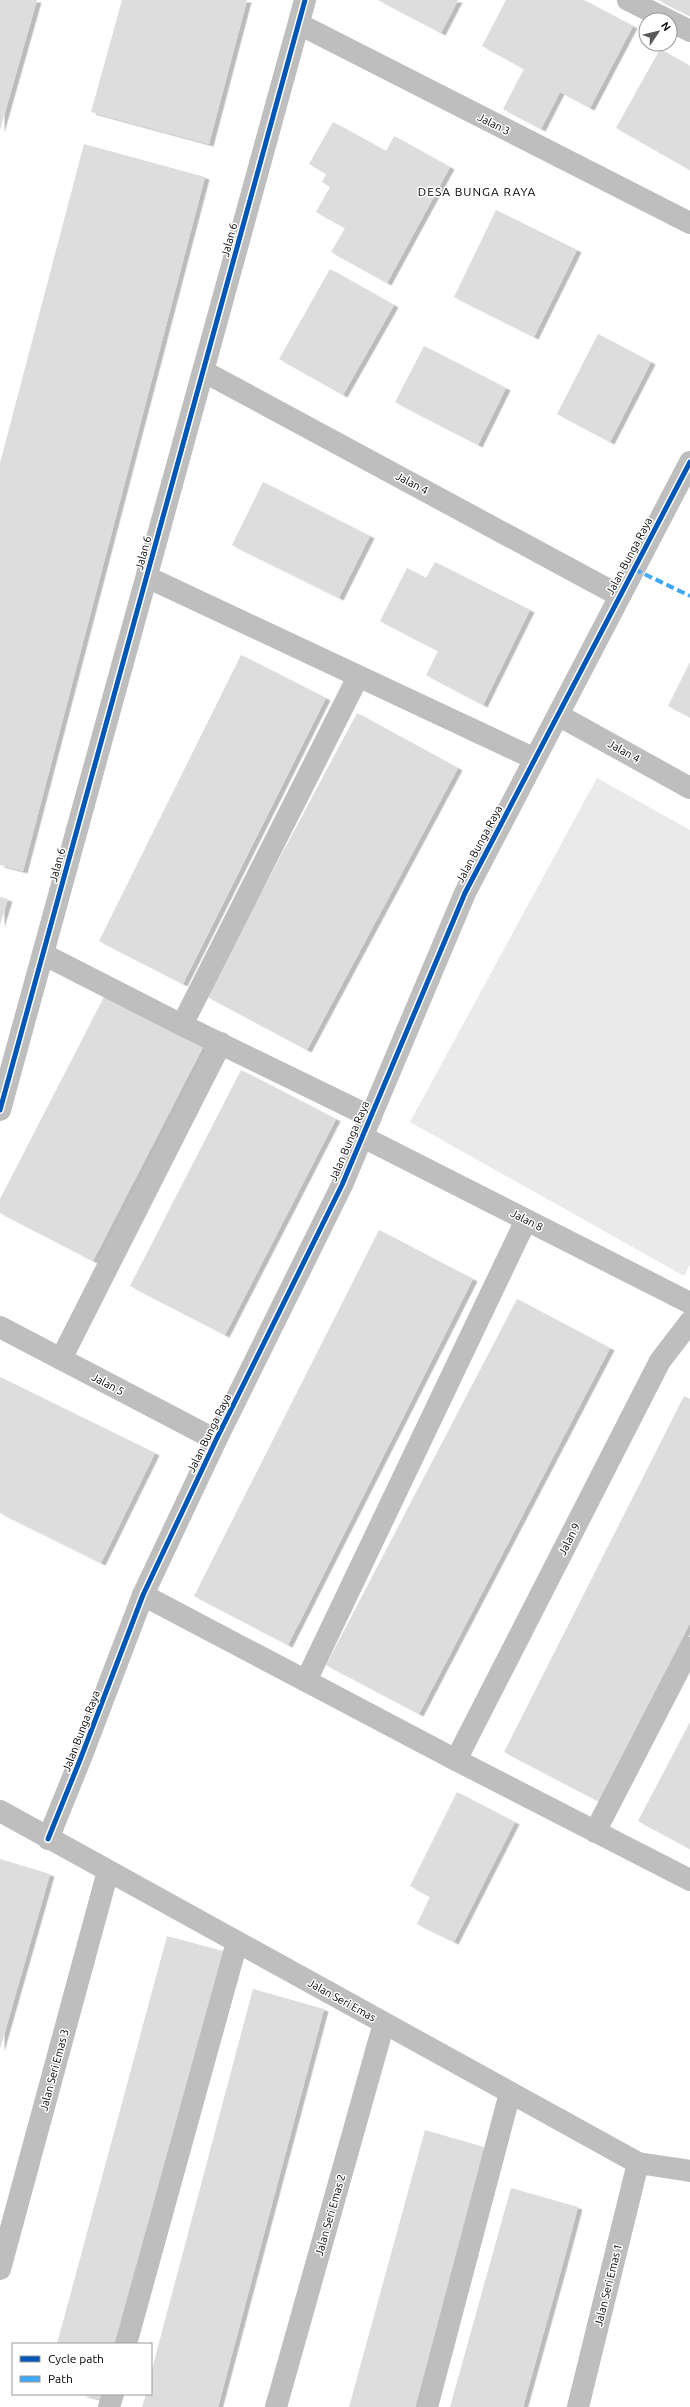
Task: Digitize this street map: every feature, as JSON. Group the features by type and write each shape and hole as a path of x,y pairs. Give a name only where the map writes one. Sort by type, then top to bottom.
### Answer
{"street":[{"name":"Jalan 6","path":"0,1110 306,0"},
{"path":"628,0 653,12"},
{"name":"Jalan 3","path":"299,24 690,223"},
{"path":"678,25 690,31"},
{"name":"Jalan 4","path":"203,371 620,596"},
{"name":"Jalan Bunga Raya","path":"48,1838 80,1760 143,1595 216,1440 363,1137 465,893 690,462"},
{"path":"147,577 535,759"},
{"path":"182,1025 358,677"},
{"name":"Jalan 4","path":"558,715 690,788"},
{"path":"43,954 182,1025 371,1117"},
{"path":"61,1359 221,1043"},
{"name":"Jalan 8","path":"363,1137 690,1303"},
{"path":"306,1681 526,1220"},
{"name":"Jalan 9","path":"456,1760 660,1361 690,1322"},
{"name":"Jalan 5","path":"0,1327 216,1440"},
{"path":"143,1595 456,1760 690,1880"},
{"path":"596,1832 690,1648"},
{"name":"Jalan Seri Emas","path":"0,1812 638,2163 690,2171"},
{"name":"Jalan Seri Emas 3","path":"0,2269 108,1871"},
{"path":"126,2343 237,1942"},
{"name":"Jalan Seri Emas 2","path":"276,2407 384,2023"},
{"path":"427,2407 510,2093"},
{"name":"Jalan Seri Emas 1","path":"578,2407 638,2163"},
{"path":"109,2407 113,2395"}],"shaded area":[{"path":"597,778 690,830 690,1265 684,1276 410,1122"}],"building":[{"path":"0,0 37,0 0,130"},
{"path":"122,0 247,0 209,144 91,112"},
{"path":"378,0 458,0 441,33"},
{"path":"506,0 584,0 633,26 590,108 560,92 541,129 503,109 524,69 482,46"},
{"path":"658,0 690,0 690,16"},
{"path":"658,52 665,52 690,66 690,170 616,128"},
{"path":"333,122 386,151 394,136 450,167 387,283 331,252 345,228 316,212 330,187 322,182 326,174 309,164"},
{"path":"84,144 205,177 23,871 0,865 0,463"},
{"path":"496,210 577,250 534,337 454,297"},
{"path":"330,269 394,305 343,395 279,359"},
{"path":"598,334 651,362 610,442 557,414"},
{"path":"424,346 506,388 478,445 395,402"},
{"path":"263,482 370,536 339,598 232,545"},
{"path":"435,562 530,610 483,705 426,675 438,651 380,621 407,568 426,578"},
{"path":"241,655 326,698 183,984 99,941"},
{"path":"690,662 690,717 668,706"},
{"path":"357,713 458,768 307,1050 206,996"},
{"path":"0,897 8,899 0,925"},
{"path":"105,995 203,1047 93,1261 0,1213 0,1199"},
{"path":"241,1070 336,1119 225,1335 130,1286"},
{"path":"379,1230 473,1279 288,1645 194,1596"},
{"path":"517,1299 610,1348 419,1714 326,1665"},
{"path":"0,1377 155,1453 101,1563 0,1513"},
{"path":"684,1396 690,1399 690,1623 600,1802 504,1752"},
{"path":"690,1722 690,1849 638,1821"},
{"path":"457,1792 515,1822 454,1942 417,1924 430,1897 410,1886"},
{"path":"0,1859 50,1874 0,2049"},
{"path":"167,1936 227,1952 122,2343 57,2343"},
{"path":"253,1989 324,2009 218,2407 142,2407 146,2395 152,2395 152,2370"},
{"path":"425,2130 491,2149 420,2407 349,2407"},
{"path":"511,2188 578,2207 562,2267 523,2407 450,2407"},
{"path":"85,2395 108,2395 106,2401"}],"marked path":[{"path":"634,569 690,596"}],"cycle path":[{"path":"0,1110 305,0"},
{"path":"48,1839 143,1595 216,1440 342,1185 465,893 690,462"}],"district":[{"name":"DESA BUNGA RAYA","path":"477,191"}]}
